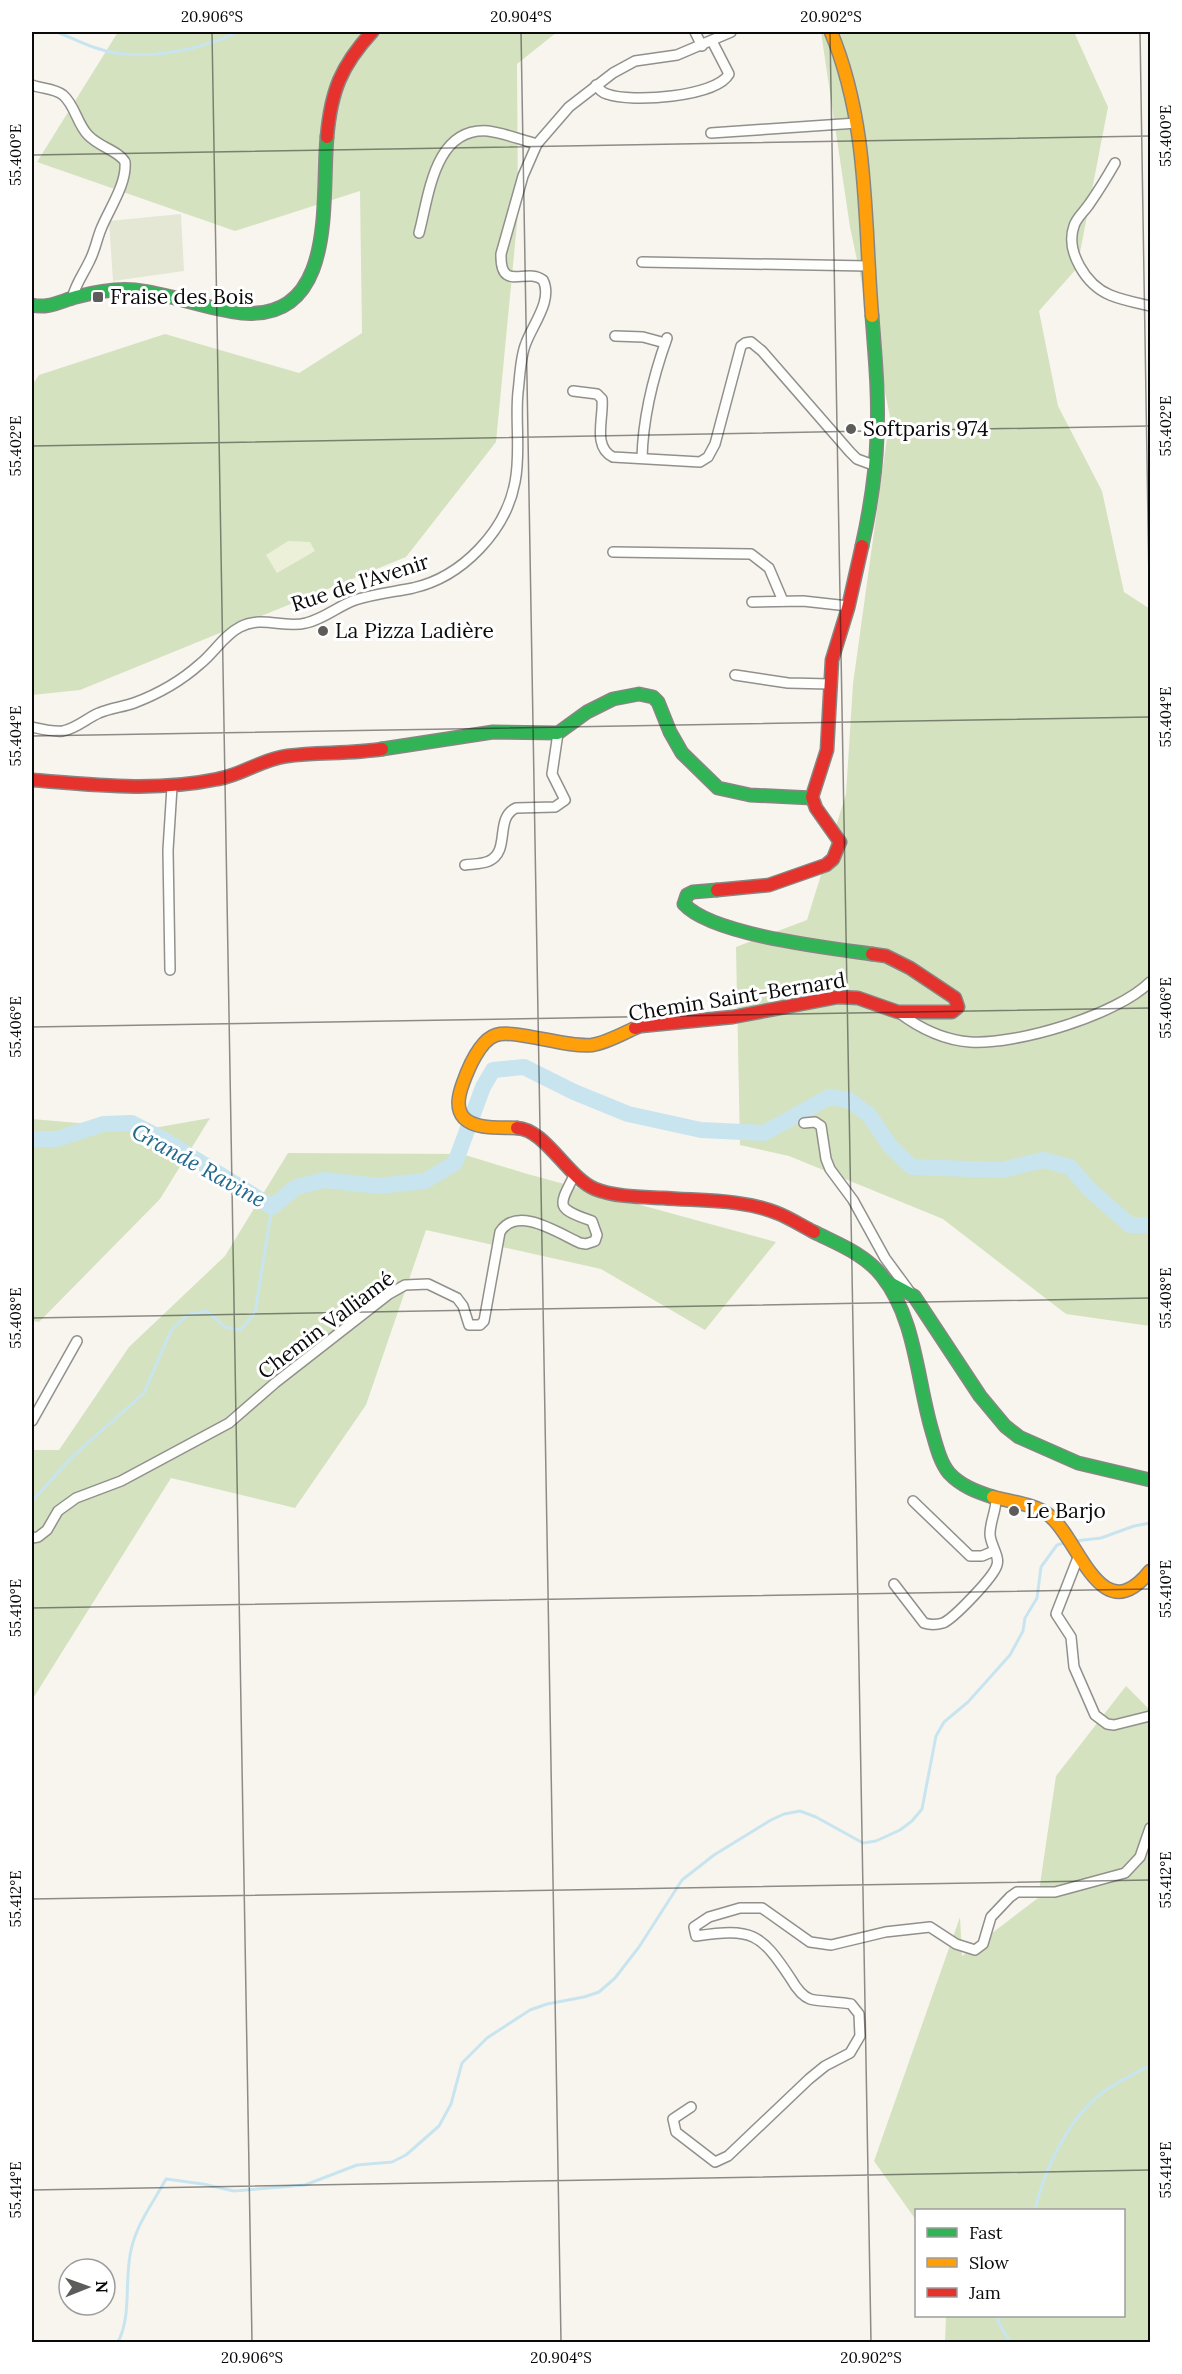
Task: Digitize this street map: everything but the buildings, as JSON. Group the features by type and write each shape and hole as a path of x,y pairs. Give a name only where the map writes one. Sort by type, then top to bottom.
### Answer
{"street":[{"path":"32,305 49,307 72,298 111,290 138,290 257,313 277,308 294,300 310,281 318,256 328,116 335,85 347,61 372,32"},
{"path":"695,32 702,46"},
{"name":"Rue de l'Avenir","path":"32,727 62,731 77,726 100,713 156,694 200,664 233,631 242,626 267,621 301,625 363,597 415,588 470,559 490,537 505,512 515,485 519,457 518,395 525,345 545,298 545,285 543,280 532,275 517,279 504,272 501,254 523,176 537,144 570,106 596,85 635,61 677,55 731,32"},
{"path":"831,32 838,46 848,82 863,164 878,412 876,466 848,606 832,660 827,749 812,798 815,807 837,832 840,842 833,859 826,865 769,885 693,892 687,895 684,904 692,913 704,919 756,934 789,942 886,956 910,968 958,1002 958,1007 952,1012 898,1012"},
{"path":"596,85 605,94 622,97 672,96 709,88 725,80 729,74 712,41"},
{"path":"33,87 54,90 63,95 70,103 86,134 102,147 120,155 125,162 124,175 117,194 91,257 77,281 72,298"},
{"path":"711,134 857,123"},
{"path":"420,233 437,165 444,150 456,140 470,134 487,131 537,144"},
{"path":"1115,164 1089,205 1074,223 1071,236 1073,249 1077,261 1094,286 1109,295 1150,306"},
{"path":"642,262 868,266"},
{"path":"615,336 666,341 646,412 642,458"},
{"path":"573,391 597,394 602,399 601,442 609,454 694,462 708,457 715,444 741,346 751,342 762,351 857,459 876,466"},
{"path":"613,552 751,554 769,568 783,601"},
{"path":"752,602 783,601 848,606"},
{"path":"735,675 788,683 830,684"},
{"path":"32,780 119,787 172,788 221,779 269,760 286,756 370,751 493,732 558,733 587,712 613,699 629,695 648,695 658,702 670,732 682,753 718,788 750,795 812,798"},
{"path":"465,865 489,861 496,855 500,847 505,819 510,810 555,807 565,800 552,774 558,733"},
{"path":"170,970 168,850 172,788"},
{"name":"Chemin Saint-Bernard","path":"575,1174 536,1136 522,1128 479,1126 466,1120 460,1113 458,1102 465,1077 484,1043 495,1035 513,1035 557,1043 593,1045 641,1026 733,1017 838,998 858,998 898,1012 929,1031 948,1038 970,1042 1008,1041 1078,1020 1126,1000 1143,990 1150,982"},
{"path":"804,1123 815,1122 821,1126 826,1159 830,1168 853,1200 885,1258 914,1296 980,1396 1005,1426 1019,1437 1078,1463 1150,1480"},
{"path":"575,1174 584,1183 611,1194 740,1204 776,1212 866,1259 888,1282 901,1313 929,1422 944,1464 951,1476 996,1497 1046,1513 1059,1524 1092,1575 1101,1585 1110,1590 1134,1588 1150,1571"},
{"name":"Chemin Valliamé","path":"32,1538 38,1537 47,1530 58,1511 76,1498 121,1481 229,1423 275,1383 389,1294 405,1285 428,1284 448,1293 463,1306 469,1325 480,1325 484,1321 494,1259 500,1232 504,1225 513,1220 532,1222 580,1243 595,1241 596,1228 592,1221 568,1213 562,1206 563,1198 575,1174"},
{"path":"888,1282 914,1296"},
{"path":"901,1313 904,1298 914,1296"},
{"path":"32,1421 77,1341"},
{"path":"894,1584 924,1623 931,1625 945,1622 987,1583 997,1567 998,1560 990,1533 996,1497"},
{"path":"913,1501 970,1556 982,1556 994,1551"},
{"path":"1072,1544 1056,1614 1059,1622 1071,1637 1072,1662 1095,1715 1107,1724 1114,1725 1150,1716"},
{"path":"692,2107 673,2119 675,2132 715,2162 728,2156 825,2066 850,2053 860,2036 859,2014 851,2004 810,1999 797,1989 778,1961 759,1939 740,1932 696,1936 694,1927 709,1917 740,1908 762,1908 810,1942 831,1946 885,1932 930,1927 956,1944 975,1950 983,1944 991,1917 1017,1892 1055,1892 1125,1873 1140,1857 1150,1828"}],"green space":[{"path":"118,32 557,32 517,64 518,213 496,442 406,557 80,690 32,695 32,385 39,375 165,334 299,373 362,333 360,191 235,231 37,162"},
{"path":"821,32 1074,32 1108,107 1077,268 1039,311 1058,406 1102,491 1124,592 1150,609 1150,1326 1066,1314 943,1219 789,1156 740,1145 736,947 807,920 846,794 853,684 890,416 850,227"},
{"path":"181,214 184,271 113,281 109,221"},
{"path":"288,541 310,542 315,551 277,573 266,555"},
{"path":"210,1118 160,1199 39,1322 32,1321 32,1119 148,1129"},
{"path":"288,1153 462,1154 776,1242 705,1330 601,1269 426,1230 366,1405 295,1508 171,1478 32,1700 32,1450 59,1450 129,1347 225,1256"},
{"path":"1126,1686 1150,1710 1150,2342 945,2342 946,2317 1125,2317 1125,2209 915,2209 915,2219 874,2161 960,1917 962,1956 1038,1898 1056,1776"}],"waterway":[{"path":"57,32 113,52 149,55 205,45 238,32"},
{"name":"Grande Ravine","path":"32,1139 57,1139 103,1124 132,1123 163,1139 272,1207 296,1187 324,1180 378,1186 425,1181 455,1163 483,1087 493,1070 524,1067 574,1092 628,1114 701,1130 764,1133 829,1097 849,1100 869,1115 891,1147 912,1167 1002,1170 1043,1160 1070,1167 1090,1190 1130,1225 1150,1225"},
{"path":"32,1501 73,1456 144,1393 171,1330 187,1315 207,1311 225,1327 240,1330 255,1313 272,1207"},
{"path":"1075,1541 1101,1538 1134,1526 1150,1523"},
{"path":"118,2342 125,2321 131,2250 141,2222 166,2179 234,2191 305,2185 357,2165 392,2162 406,2155 439,2126 451,2104 462,2063 487,2038 530,2010 599,1992 615,1978 639,1947 682,1880 714,1855 771,1820 784,1814 800,1811 816,1817 863,1843 876,1841 900,1830 912,1821 922,1809 936,1736 944,1722 968,1702 1010,1655 1023,1631 1025,1618 1037,1598 1041,1567 1057,1545 1068,1542"},
{"path":"1035,2209 1051,2162 1068,2130 1079,2116 1103,2092 1150,2065"},
{"path":"998,2317 998,2322 1010,2342"}],"traffic: fast":[{"path":"32,305 49,305 90,294 128,290 148,292 242,313 273,310 295,298 310,277 318,251 323,222 327,137"},
{"path":"862,546 872,491 877,436 877,391 872,316"},
{"path":"382,749 493,732 558,733 587,712 613,699 639,694 653,697 658,702 670,732 682,753 718,788 750,795 812,798"},
{"path":"717,890 693,892 687,895 684,904 698,915 744,932 801,944 872,954"},
{"path":"814,1232 842,1245 868,1262 882,1276 902,1311 909,1331 927,1412 943,1464 959,1482 993,1497"},
{"path":"888,1282 914,1296 980,1396 1005,1426 1019,1437 1078,1463 1150,1480"}],"traffic: slow":[{"path":"831,32 843,67 859,137 866,208 872,316"},
{"path":"517,1128 475,1124 464,1118 459,1110 459,1096 468,1070 475,1056 490,1038 496,1035 516,1034 569,1044 592,1045 635,1028"},
{"path":"993,1497 1031,1506 1050,1516 1061,1528 1093,1576 1105,1587 1118,1592 1133,1587 1150,1571"}],"traffic: jam":[{"path":"327,137 331,106 339,80 352,56 372,32"},
{"path":"717,890 769,885 826,865 833,859 840,842 816,808 812,797 827,750 832,660 848,608 862,546"},
{"path":"32,780 125,786 195,783 227,777 269,760 287,756 382,749"},
{"path":"635,1028 733,1017 838,997 858,998 898,1012 952,1012 958,1007 955,998 910,968 886,956 872,954"},
{"path":"517,1128 527,1130 537,1136 575,1175 595,1189 629,1196 721,1201 750,1205 782,1215 814,1232"}],"place":[{"name":"Fraise des Bois","path":"98,297"},
{"name":"Softparis 974","path":"851,429"},
{"name":"La Pizza Ladière","path":"323,631"},
{"name":"Le Barjo","path":"1014,1511"}]}
